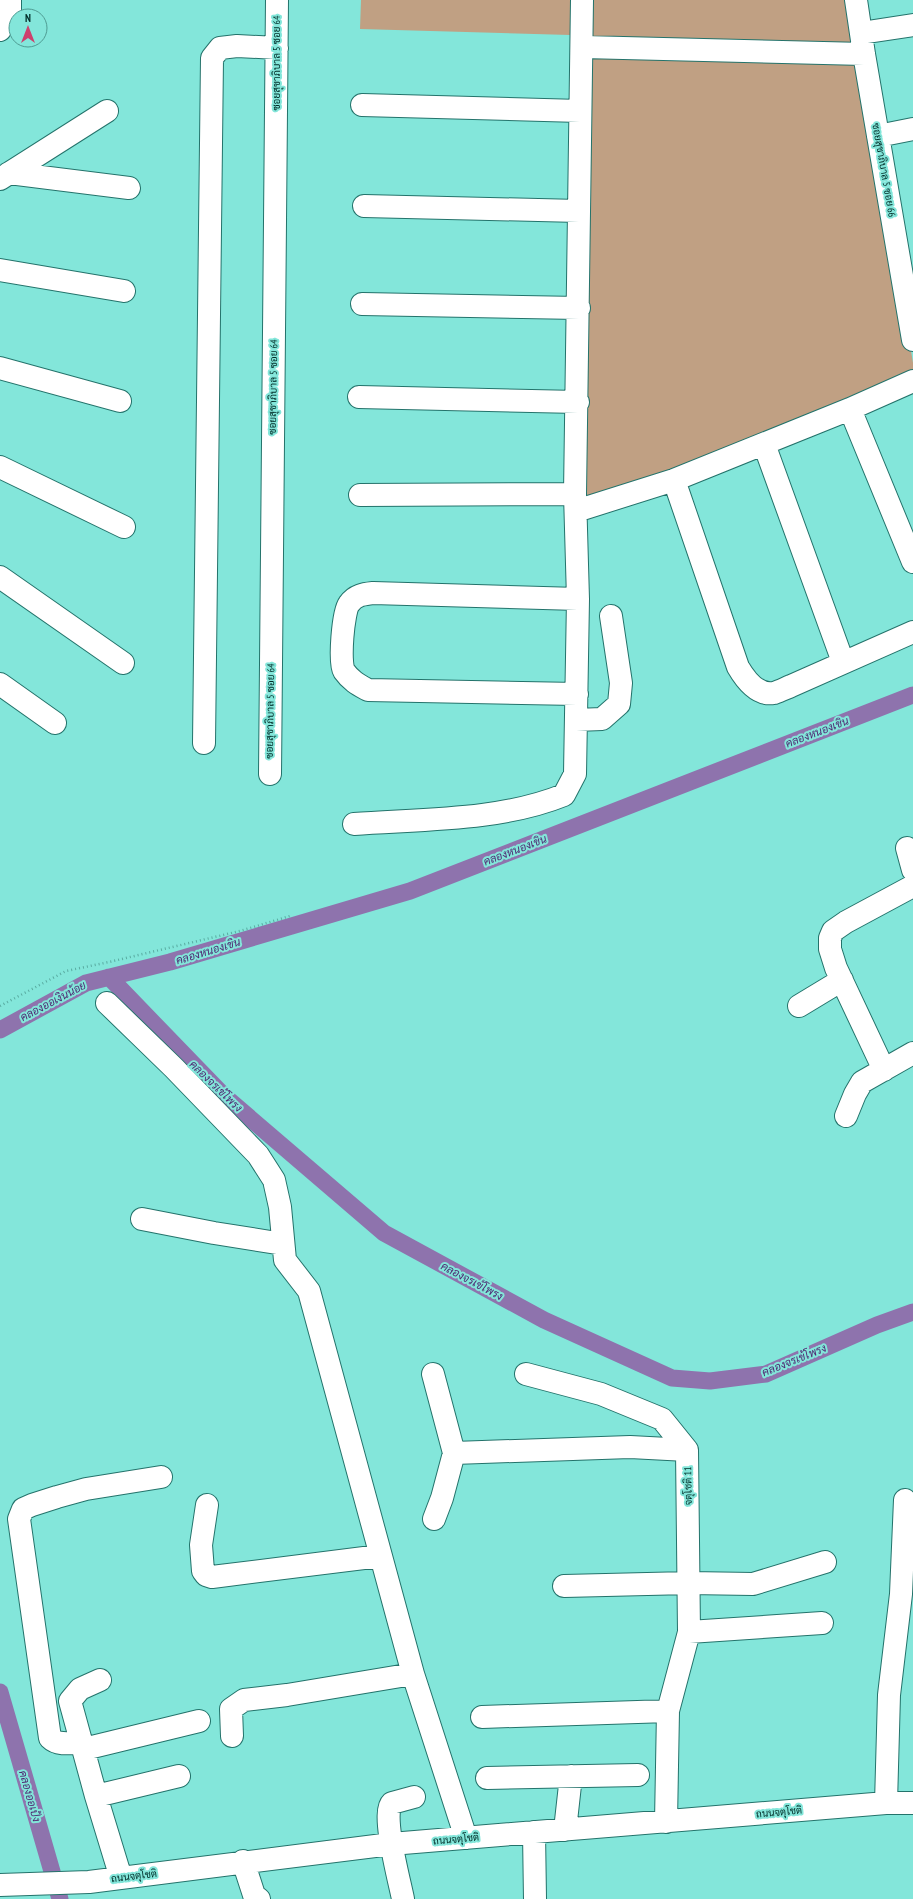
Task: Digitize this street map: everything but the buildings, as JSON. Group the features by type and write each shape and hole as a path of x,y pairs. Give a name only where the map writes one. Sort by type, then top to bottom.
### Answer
{"street":[{"path":"0,30 10,11 10,0"},
{"name":"ซอยสุขาภิบาล 5 ซอย 64","path":"270,774 277,0"},
{"path":"354,824 468,816 522,809 564,795 575,774 578,599 576,502 580,112 583,47 582,0"},
{"name":"ซอยสุขาภิบาล 5 ซอย 66","path":"856,0 878,136 904,227 912,329"},
{"path":"583,47 862,43 913,25"},
{"path":"204,743 212,58 220,48 237,46 277,48"},
{"path":"362,105 580,112"},
{"path":"4,176 107,111"},
{"path":"878,136 913,129"},
{"path":"4,176 130,188"},
{"path":"364,206 579,211"},
{"path":"0,270 124,291"},
{"path":"362,304 579,308"},
{"path":"0,368 120,402"},
{"path":"360,495 576,502 674,480 850,409 913,381"},
{"path":"359,397 578,402"},
{"path":"850,409 913,562"},
{"path":"764,444 843,662"},
{"path":"0,467 124,527"},
{"path":"674,480 738,667 745,680 756,689 772,693 913,632"},
{"path":"0,577 123,663"},
{"path":"577,694 368,690 354,683 343,670 342,647 348,604 357,595 373,593 578,599"},
{"path":"576,720 602,719 619,704 621,683 611,616"},
{"path":"0,684 55,724"},
{"path":"907,848 913,870"},
{"path":"884,1070 842,980 830,949 830,938 833,931 846,922 913,886"},
{"path":"799,1006 842,980"},
{"path":"107,1003 174,1068 258,1155 274,1180 280,1207 285,1260 309,1291 412,1674 466,1838"},
{"path":"846,1116 855,1094 862,1082 913,1053"},
{"path":"142,1218 214,1233 283,1244"},
{"path":"433,1374 454,1453 442,1498 434,1520"},
{"path":"526,1374 601,1394 662,1419 687,1450"},
{"path":"454,1453 630,1447 687,1450"},
{"name":"จตุโชติ 11","path":"666,1822 668,1711 689,1632 687,1450"},
{"path":"161,1477 86,1489 57,1497 24,1509 19,1519 50,1738 54,1742 83,1745 199,1722"},
{"path":"886,1803 889,1695 901,1594 905,1500"},
{"path":"207,1505 201,1545 203,1571 206,1575 212,1577 380,1556"},
{"path":"564,1586 689,1583 753,1584 825,1562"},
{"path":"689,1632 822,1623"},
{"path":"232,1736 231,1710 244,1700 287,1695 412,1674"},
{"path":"100,1680 80,1689 70,1701 96,1796 121,1878"},
{"path":"482,1717 668,1711"},
{"path":"487,1778 638,1775"},
{"path":"96,1796 179,1776"},
{"path":"565,1830 571,1776"},
{"path":"403,1899 391,1844 389,1805 414,1797"},
{"name":"ถนนจตุโชติ","path":"11,1885 89,1882 243,1861 391,1844 886,1803 913,1803"},
{"path":"534,1832 535,1899"},
{"path":"243,1861 254,1895 259,1899"}],"path":[{"path":"0,1006 66,971 232,933 290,916"}],"shaded area":[{"path":"361,0 571,0 570,35 360,29"},
{"path":"581,0 854,0 913,363 913,379 565,519"}],"waterway":[{"name":"คลองหนองเขิน","path":"0,1030 86,983 170,962 410,891 913,695"},
{"name":"คลองจรเข้โพรง","path":"109,977 223,1095 384,1233 544,1320 672,1378 710,1381 766,1374 877,1325 913,1312"},
{"name":"คลองออเป้ง","path":"0,1692 60,1899"}],"water label":[{"name":"คลองออเงินน้อย","path":"53,1001"}]}
